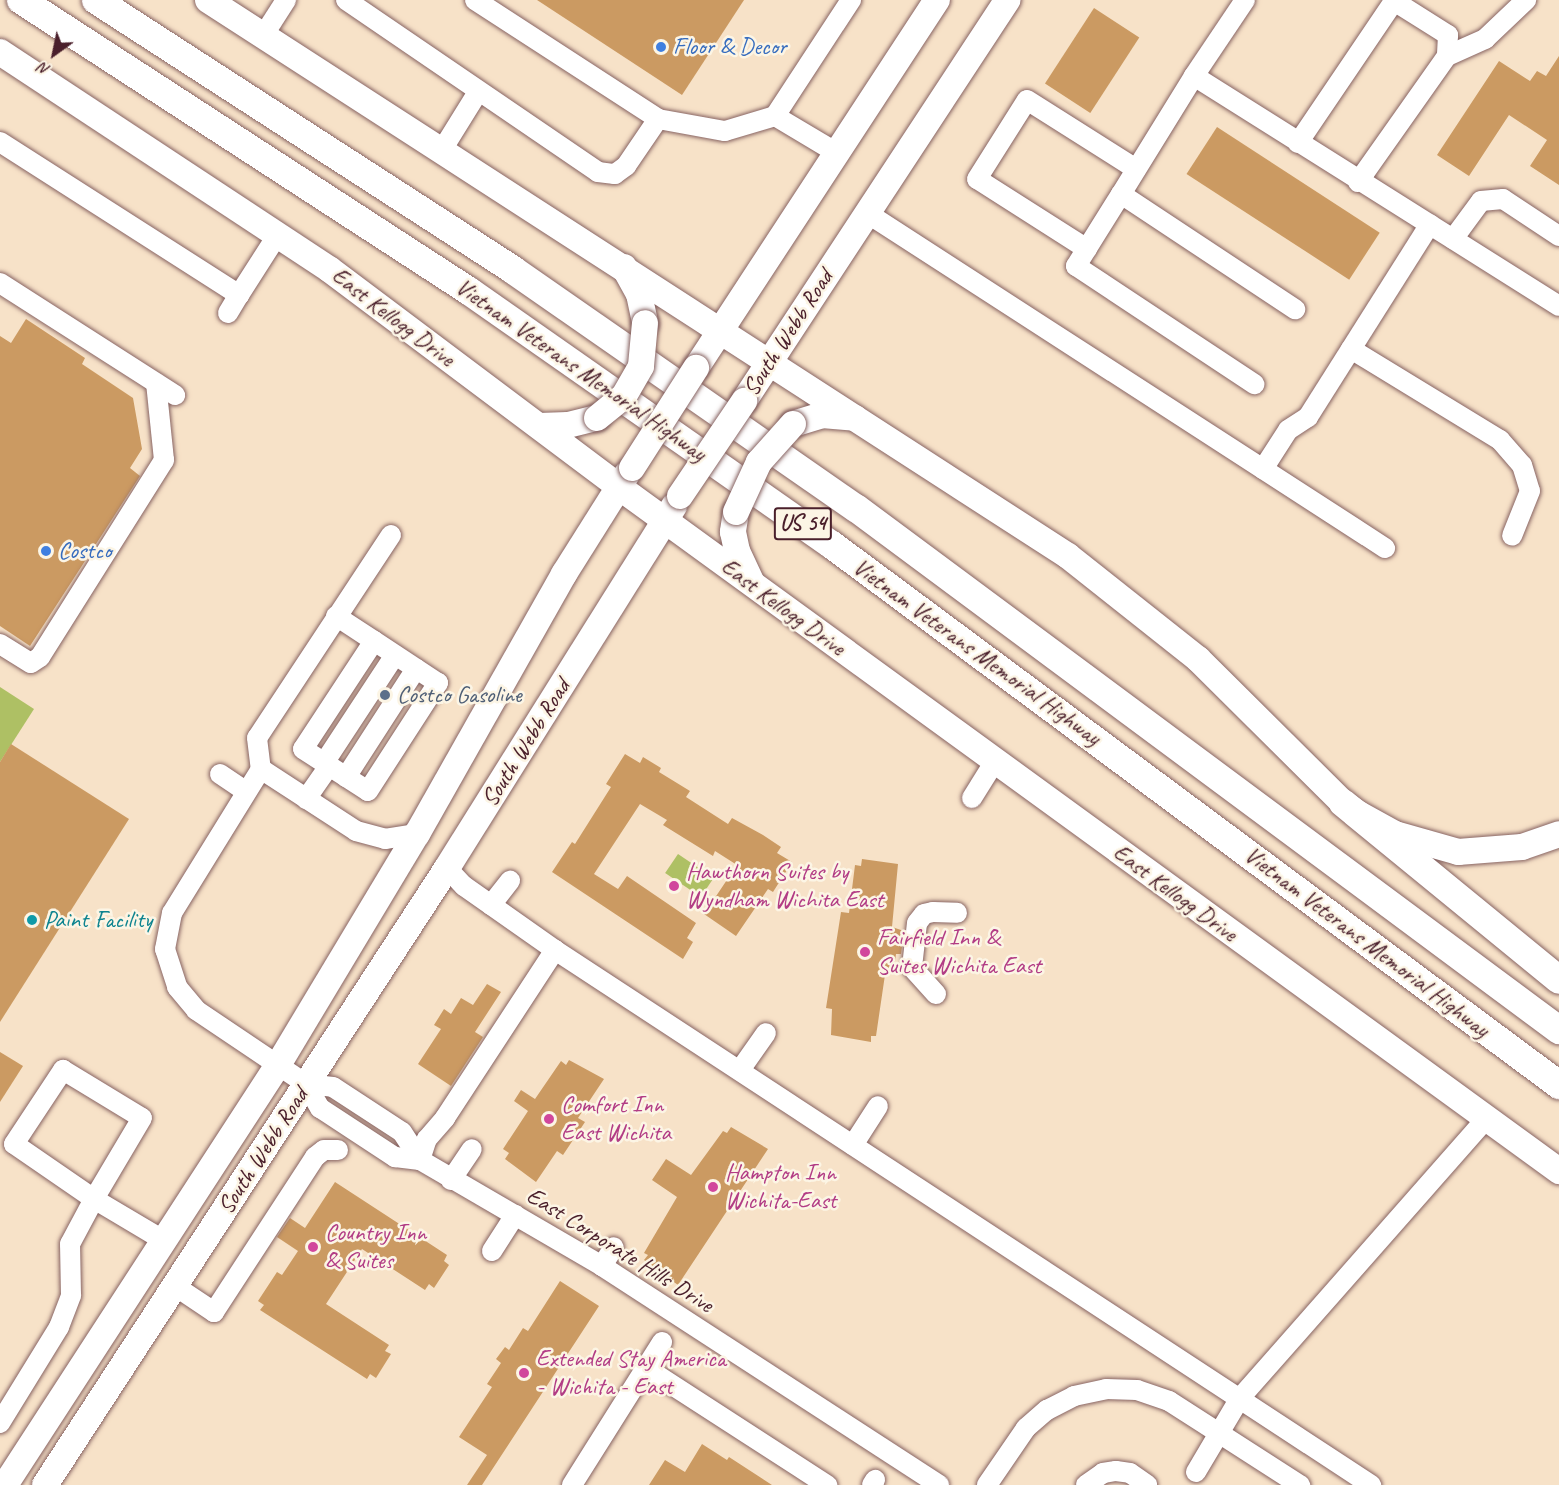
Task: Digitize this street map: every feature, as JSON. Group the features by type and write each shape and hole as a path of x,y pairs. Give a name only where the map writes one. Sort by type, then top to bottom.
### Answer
{"highway":[{"name":"Vietnam Veterans Memorial Highway","path":"21,0 469,291 832,545 1559,1085"},
{"name":"Vietnam Veterans Memorial Highway","path":"96,0 513,270 856,508 1559,1030"},
{"path":"1343,803 1559,980"}],"main road":[{"path":"208,0 771,360 1068,556 1141,611 1221,679 1343,803 1395,834 1458,852 1522,847 1559,834"},
{"name":"South Webb Road","path":"5,1485 278,1065 417,834 564,574 721,329 937,0"},
{"name":"South Webb Road","path":"45,1485 447,868 680,496 1007,0"},
{"name":"East Kellogg Drive","path":"0,52 278,234 539,426 625,477 665,521 1559,1171"},
{"path":"539,426 568,425 597,418 612,409 638,373 645,352 645,323 639,294 623,266"},
{"path":"754,586 737,551 733,532 736,512 759,462 793,424 822,415 861,420"}],"street":[{"path":"263,36 286,0"},
{"path":"346,0 598,172 615,174 626,166 658,119"},
{"path":"475,0 658,119 725,131 775,116 851,0"},
{"path":"1245,0 1194,76 1076,266 1254,384"},
{"path":"1298,143 1393,0 1448,35 1446,57 1358,182"},
{"path":"1446,57 1485,39 1526,0"},
{"path":"1194,76 1358,182 1557,300"},
{"path":"442,150 478,92"},
{"path":"1087,249 977,179 1027,100 1136,169"},
{"path":"775,116 837,153"},
{"path":"0,142 239,295"},
{"path":"1121,194 1295,309"},
{"path":"1454,239 1481,201 1503,200 1559,236"},
{"path":"867,213 1385,548"},
{"path":"1263,469 1288,429 1308,417 1430,224"},
{"path":"228,313 278,234"},
{"path":"0,283 175,395"},
{"path":"1351,349 1500,440 1522,465 1530,491 1512,536"},
{"path":"0,644 31,663 40,657 164,460 156,383"},
{"path":"391,535 257,738 261,769 313,803 366,834 396,839 417,834"},
{"path":"336,616 374,641 395,656 416,669 346,777 303,749 374,641"},
{"path":"313,803 326,764 395,656"},
{"path":"972,798 995,761"},
{"name":"East Corporate Hills Drive","path":"261,769 245,791 226,828 172,913 165,950 177,987 196,1010 306,1084 333,1087 402,1132 420,1160 602,1266 939,1485"},
{"path":"220,774 245,791"},
{"path":"447,868 491,905 555,950 1371,1485"},
{"path":"491,905 510,881"},
{"path":"936,994 912,967 917,923 924,914 957,913"},
{"path":"420,1160 427,1139 445,1118 555,950"},
{"path":"740,1071 766,1034"},
{"path":"0,1423 59,1327 71,1295 70,1244 94,1199 142,1118 63,1070 14,1144 94,1199 163,1240"},
{"path":"853,1145 878,1106"},
{"path":"1201,1479 1219,1433 1240,1398 1486,1119"},
{"path":"451,1180 472,1149"},
{"path":"175,1286 214,1312 315,1157 324,1150 338,1150"},
{"path":"492,1251 515,1215"},
{"path":"602,1266 614,1246"},
{"path":"572,1485 662,1342"},
{"path":"646,1368 827,1485"},
{"path":"987,1485 1026,1428 1047,1410 1074,1396 1106,1389 1137,1390 1169,1401 1300,1485"},
{"path":"1086,1485 1103,1473 1116,1471 1130,1473 1147,1485"}],"green space":[{"path":"0,687 34,709 0,762"},
{"path":"678,854 714,878 701,897 665,873"}],"building":[{"name":"Floor & Decor","path":"537,0 744,0 682,95"},
{"path":"1094,8 1139,37 1090,113 1045,83"},
{"path":"1559,56 1559,185 1530,166 1547,140 1509,115 1469,176 1437,155 1499,61 1530,81 1537,71 1546,76"},
{"path":"1217,127 1380,233 1349,280 1187,174"},
{"name":"Costco","path":"26,319 85,358 82,364 133,398 142,449 130,468 140,476 30,646 0,626 0,336 11,343"},
{"name":"Paint Facility","path":"11,744 129,819 0,1022 0,762"},
{"path":"625,754 640,763 643,757 661,768 659,772 690,791 686,797 728,824 732,818 763,835 781,847 777,853 792,862 773,892 768,889 736,936 704,914 737,865 715,851 713,856 663,825 667,820 640,804 594,874 618,889 627,876 696,923 687,938 693,942 683,959 552,872 572,842 575,844 611,787 606,784"},
{"name":"Fairfield Inn & Suites Wichita East","path":"862,859 898,864 892,927 904,931 901,954 896,954 894,969 886,968 876,1036 871,1036 871,1042 831,1035 832,1009 826,1008 841,912 849,913 855,865 861,866"},
{"path":"487,984 501,992 475,1032 483,1037 451,1086 418,1064 441,1029 434,1025 444,1009 451,1014 461,998 473,1005"},
{"path":"0,1052 23,1066 0,1102"},
{"path":"569,1060 604,1079 578,1118 585,1122 563,1155 557,1151 536,1182 505,1159 509,1153 503,1149 528,1111 514,1101 521,1090 535,1099 561,1061 566,1065"},
{"name":"Hampton Inn Wichita-East","path":"731,1127 768,1149 678,1285 644,1260 648,1255 644,1253 677,1197 652,1180 666,1159 691,1175 723,1131 727,1133"},
{"path":"335,1182 447,1255 444,1261 449,1265 434,1288 429,1284 425,1290 362,1249 326,1304 389,1345 385,1351 391,1354 376,1378 370,1374 367,1379 260,1310 264,1305 258,1301 277,1272 282,1275 298,1251 277,1237 290,1218 305,1228"},
{"name":"Extended Stay America - Wichita - East","path":"560,1281 599,1306 482,1485 467,1485 487,1455 459,1437 492,1387 487,1384 501,1363 496,1359 505,1347 509,1350 523,1328 528,1331"},
{"path":"702,1444 727,1460 729,1457 772,1485 649,1485 665,1460 685,1472"}],"place":[{"name":"Floor & Decor","path":"661,47"},
{"name":"Costco","path":"46,551"},
{"name":"Costco Gasoline","path":"385,695"},
{"name":"Hawthorn Suites by Wyndham Wichita East","path":"674,886"},
{"name":"Paint Facility","path":"32,920"},
{"name":"Fairfield Inn & Suites Wichita East","path":"865,952"},
{"name":"Comfort Inn East Wichita","path":"549,1119"},
{"name":"Hampton Inn Wichita-East","path":"713,1187"},
{"name":"Country Inn & Suites","path":"313,1247"},
{"name":"Extended Stay America - Wichita - East","path":"524,1373"}]}
